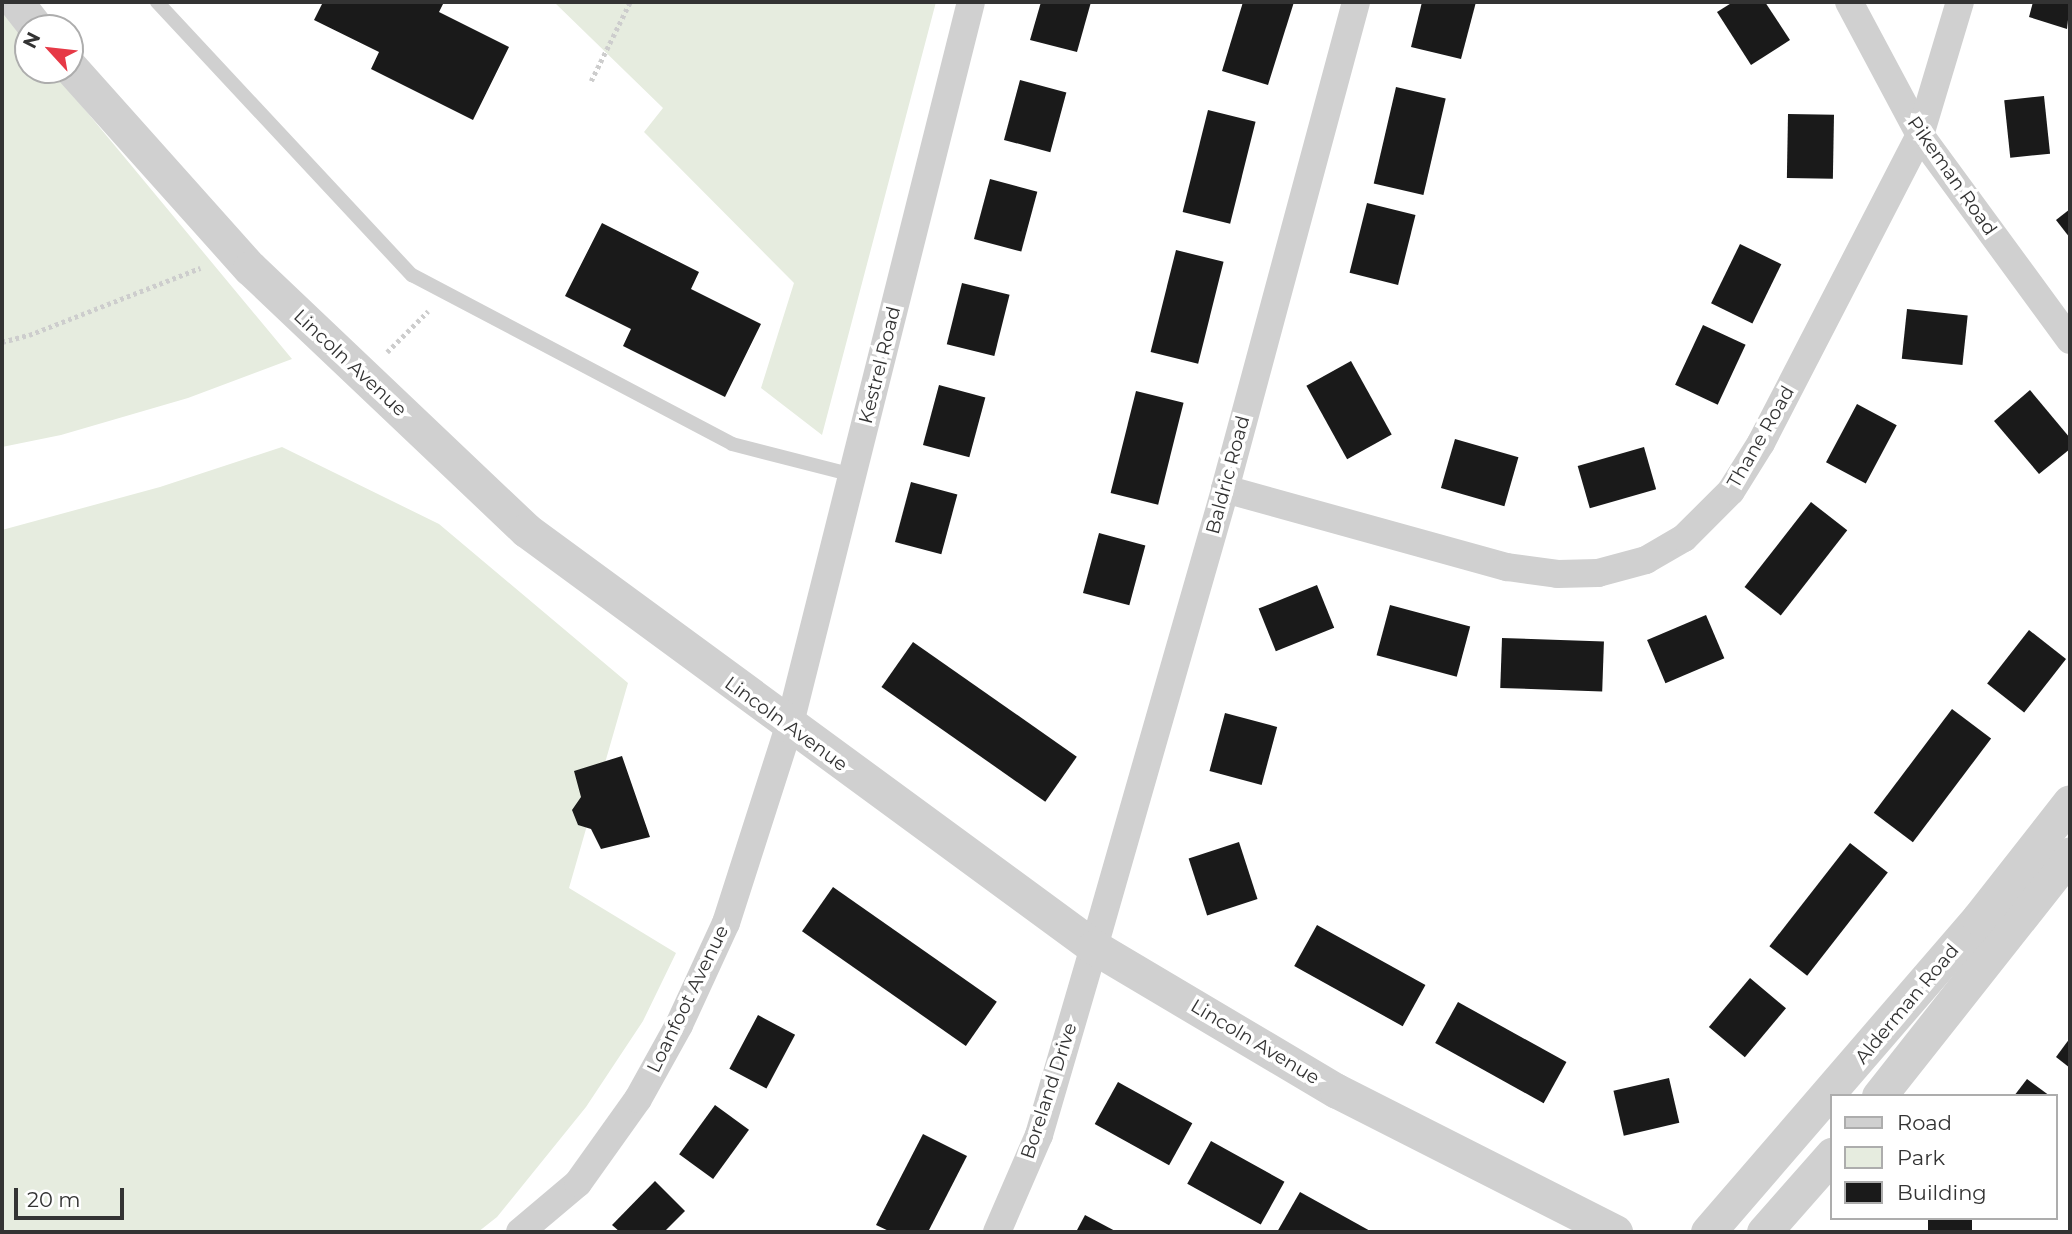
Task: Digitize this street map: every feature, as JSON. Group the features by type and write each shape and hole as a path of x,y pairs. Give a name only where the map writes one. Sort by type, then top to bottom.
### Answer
{"street":[{"name":"Kestrel Road","path":"789,727 971,2"},
{"name":"Baldric Road","path":"1094,947 1225,489 1356,2"},
{"name":"Pikeman Road","path":"1849,2 1920,135 2070,340"},
{"name":"Thane Road","path":"1225,489 1507,567 1558,574 1598,573 1646,560 1684,538 1731,491 1761,443 1920,135 1960,2"},
{"name":"Lincoln Avenue","path":"84,83 237,253 526,530 789,727 1094,947 1337,1091 1615,1232"},
{"name":"Loanfoot Avenue","path":"520,1232 578,1183 638,1099 680,1025 726,923 789,727"},
{"name":"Alderman Road","path":"1708,1232 1979,918 2070,802"},
{"name":"Alderman Road","path":"1881,1094 2070,854"},
{"name":"Boreland Drive","path":"997,1232 1039,1135 1094,947"},
{"path":"1763,1232 1830,1157"}],"lane":[{"path":"157,2 412,275 732,444 853,475"}],"path":[{"path":"591,81 630,2"},
{"path":"2,342 29,335 237,253"},
{"path":"363,376 446,293"}],"green space":[{"path":"554,2 936,2 822,435 761,388 794,283 644,132 663,108"},
{"path":"2,10 14,25 14,84 64,84 292,359 188,398 61,435 2,447"},
{"path":"282,447 439,524 628,683 569,888 676,953 643,1021 586,1107 497,1217 478,1232 2,1232 2,530 160,487"}],"building":[{"path":"323,2 444,2 439,12 509,47 473,120 371,69 379,52 314,20"},
{"path":"1041,2 1091,2 1077,52 1030,40"},
{"path":"1243,2 1294,2 1268,85 1222,71"},
{"path":"1422,2 1476,2 1461,59 1411,47"},
{"path":"1733,2 1765,2 1790,40 1751,65 1717,12"},
{"path":"2033,2 2070,2 2067,29 2029,17"},
{"path":"1020,80 1066,92 1050,152 1004,140"},
{"path":"1396,87 1446,98 1423,195 1374,183"},
{"path":"2044,96 2050,154 2010,158 2004,100"},
{"path":"1208,110 1256,122 1230,224 1183,212"},
{"path":"1788,114 1834,115 1833,179 1787,178"},
{"path":"990,179 1037,192 1021,252 974,239"},
{"path":"1367,203 1416,215 1398,285 1350,273"},
{"path":"2070,209 2070,238 2056,220"},
{"path":"602,223 699,272 691,289 761,324 725,397 623,346 631,329 565,296"},
{"path":"1740,244 1781,264 1752,323 1711,303"},
{"path":"1176,250 1224,262 1198,364 1151,352"},
{"path":"962,283 1010,295 994,356 947,344"},
{"path":"1907,309 1968,315 1962,365 1902,359"},
{"path":"1703,325 1746,345 1718,405 1675,385"},
{"path":"1351,361 1392,434 1347,459 1306,386"},
{"path":"939,385 985,397 969,457 923,445"},
{"path":"2030,390 2070,438 2070,449 2039,474 1994,421"},
{"path":"1136,391 1184,403 1158,505 1111,493"},
{"path":"1857,404 1897,425 1866,483 1826,462"},
{"path":"1455,439 1518,457 1504,506 1441,488"},
{"path":"1644,447 1656,489 1590,508 1578,466"},
{"path":"911,482 957,494 941,554 895,542"},
{"path":"1811,502 1847,530 1781,615 1745,587"},
{"path":"1099,533 1145,545 1129,605 1083,593"},
{"path":"1317,585 1334,628 1276,651 1259,609"},
{"path":"1390,605 1470,626 1457,677 1377,655"},
{"path":"1706,615 1724,658 1665,683 1647,640"},
{"path":"2029,630 2066,659 2024,713 1987,684"},
{"path":"1502,638 1604,642 1602,692 1500,688"},
{"path":"913,642 1077,757 1045,802 881,687"},
{"path":"1952,709 1991,738 1913,842 1874,813"},
{"path":"1225,713 1277,727 1262,785 1209,771"},
{"path":"622,756 650,837 601,849 591,829 578,825 572,810 581,797 574,771"},
{"path":"1239,842 1258,899 1207,915 1189,858"},
{"path":"1850,843 1888,873 1807,976 1769,946"},
{"path":"833,887 997,1002 966,1046 802,931"},
{"path":"1317,925 1425,985 1403,1026 1294,966"},
{"path":"1750,978 1786,1008 1745,1057 1709,1027"},
{"path":"1458,1002 1566,1062 1544,1103 1435,1043"},
{"path":"758,1015 795,1035 766,1089 729,1069"},
{"path":"2070,1038 2070,1068 2056,1057"},
{"path":"1669,1078 1679,1123 1624,1136 1613,1091"},
{"path":"2027,1079 2047,1094 2016,1094"},
{"path":"1118,1082 1192,1123 1169,1165 1095,1124"},
{"path":"715,1105 749,1130 713,1179 679,1154"},
{"path":"923,1134 967,1156 928,1232 891,1232 876,1225"},
{"path":"1211,1141 1284,1182 1261,1225 1187,1184"},
{"path":"655,1181 685,1211 664,1232 620,1232 612,1225"},
{"path":"1300,1192 1372,1232 1277,1232"},
{"path":"1085,1215 1117,1232 1076,1232"},
{"path":"1928,1220 1972,1220 1972,1232 1928,1232"}]}
